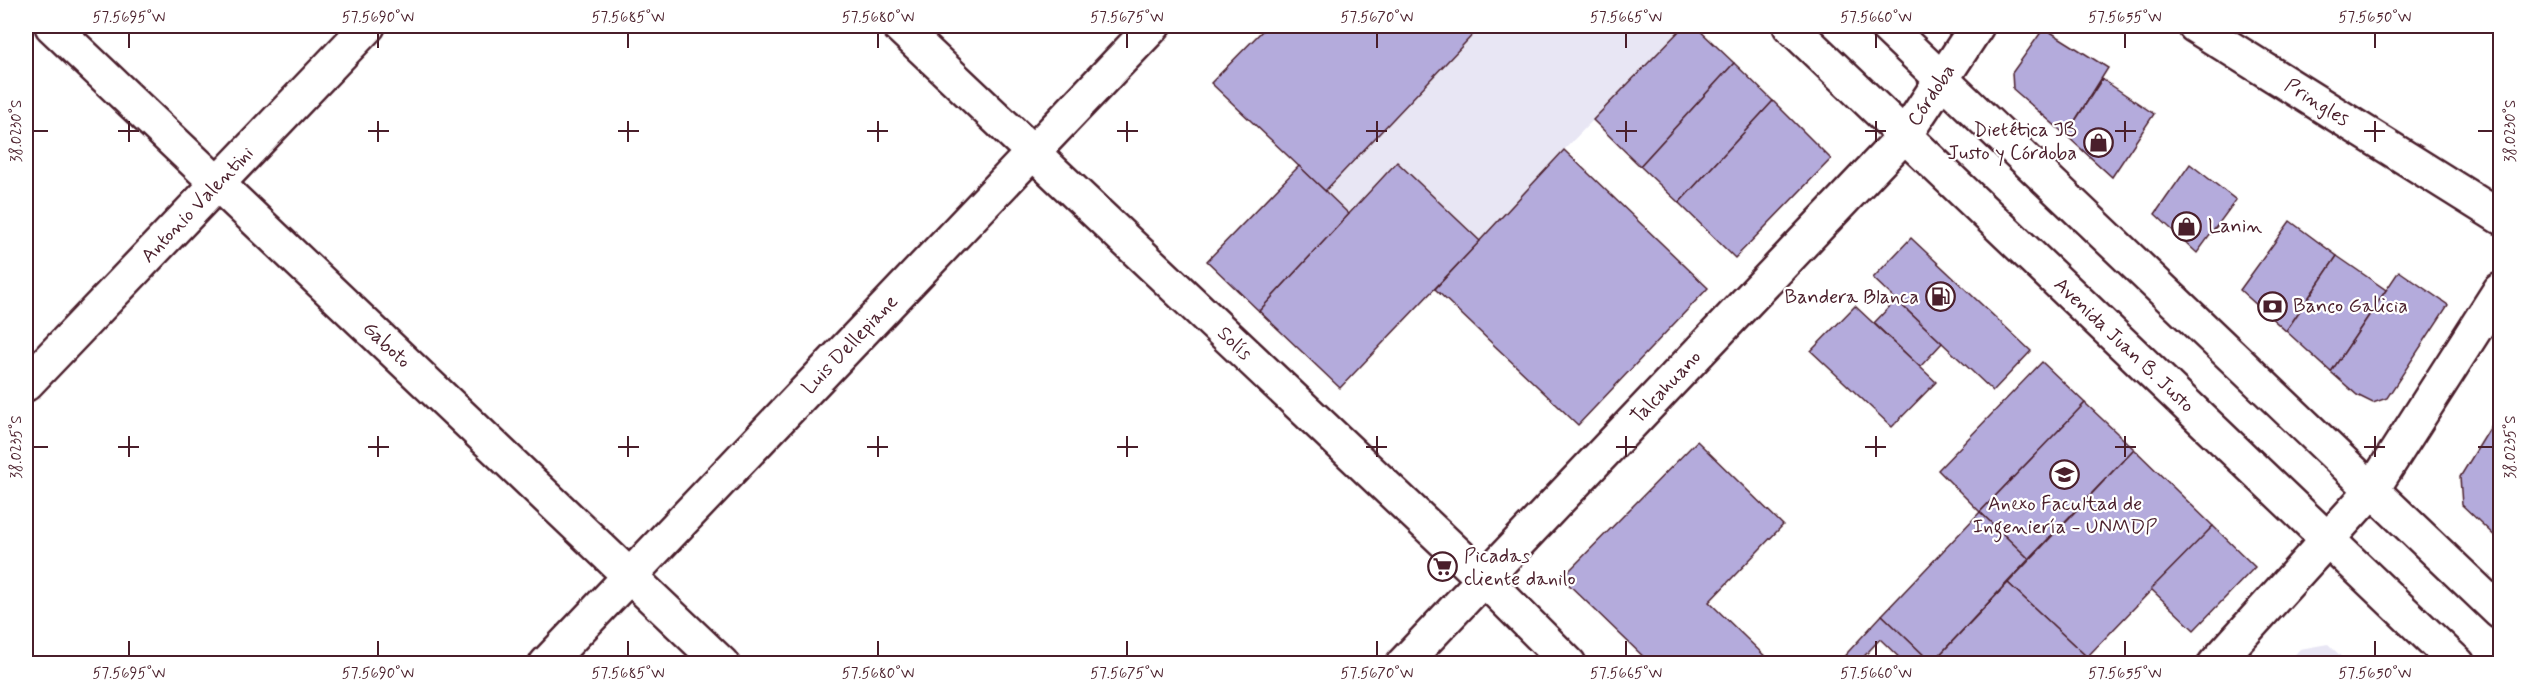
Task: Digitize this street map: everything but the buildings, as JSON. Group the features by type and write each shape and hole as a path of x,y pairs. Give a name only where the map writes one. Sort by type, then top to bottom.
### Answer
{"street":[{"name":"Gaboto","path":"52,26 722,663"},
{"name":"Antonio Valentini","path":"26,384 368,26"},
{"name":"Solís","path":"899,26 1484,579 1569,663"},
{"name":"Luis Dellepiane","path":"546,663 1154,26"},
{"name":"Avenida Juan B. Justo","path":"1790,26 2458,663"},
{"path":"1886,26 2500,612"},
{"name":"Córdoba","path":"1905,135 1977,26"},
{"name":"Pringles","path":"2195,26 2500,218"},
{"name":"Talcahuano","path":"1403,663 1905,135"},
{"path":"2215,663 2372,490 2500,290"}],"shaded area":[{"path":"1267,26 1684,26 1564,150 1708,288 1578,425 1435,289 1340,388 1207,261 1299,166 1211,83"},
{"path":"2328,644 2348,663 2287,663 2300,649"}],"place":[{"name":"Dietética JB Justo y Córdoba","path":"2098,142"},
{"name":"Lanin","path":"2187,226"},
{"name":"Bandera Blanca","path":"1940,297"},
{"name":"Banco Galicia","path":"2272,306"},
{"name":"Anexo Facultad de Ingeniería - UNMDP","path":"2065,474"},
{"name":"Picadas cliente danilo","path":"1443,567"}]}
